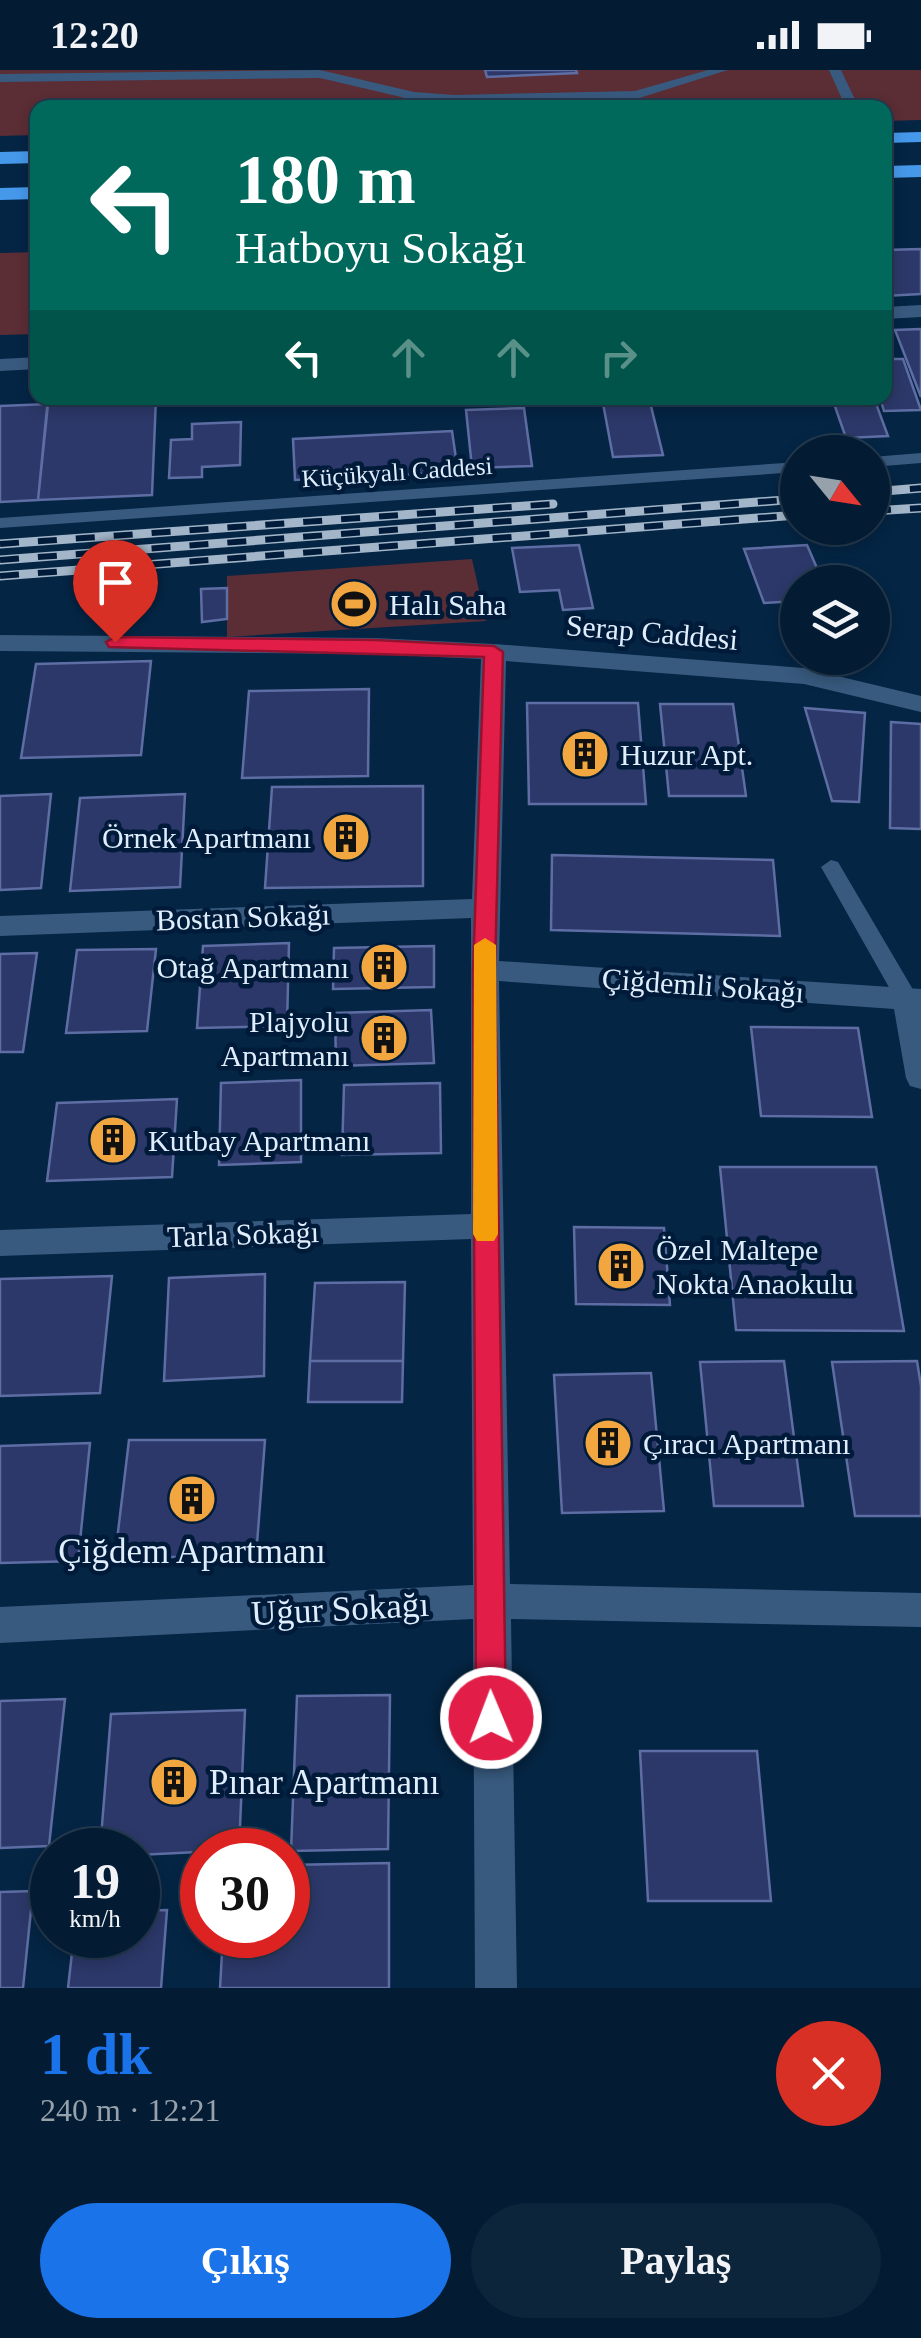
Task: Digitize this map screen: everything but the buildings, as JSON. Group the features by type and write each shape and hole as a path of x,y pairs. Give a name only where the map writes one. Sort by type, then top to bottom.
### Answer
{"highway":[{"path":"892,138 921,137"},
{"path":"0,158 30,157"},
{"path":"892,172 921,171"},
{"path":"5,194 30,193"}],"street":[{"path":"892,313 921,311"},
{"path":"892,322 921,320"},
{"path":"0,365 30,363"},
{"name":"Serap Caddesi","path":"0,643 375,646 494,652 804,676 921,704"},
{"path":"494,652 484,970 496,1988"},
{"name":"Bostan Sokağı","path":"0,926 485,908"},
{"name":"Çiğdemli Sokağı","path":"484,970 914,1000"},
{"path":"914,1000 921,1078"},
{"name":"Tarla Sokağı","path":"0,1243 485,1226"},
{"name":"Uğur Sokağı","path":"0,1625 489,1602 921,1610"}],"lane":[{"path":"0,78 320,74 414,96 454,99 636,95 722,70"},
{"path":"835,70 849,100"},
{"path":"890,461 921,458"},
{"name":"Küçükyalı Caddesi","path":"0,524 780,469"},
{"path":"831,867 914,1000"}],"shaded area":[{"path":"0,70 921,70 921,120 892,121 892,100 30,100 30,135 0,136"},
{"path":"30,252 30,334 0,335 0,253"},
{"name":"Halı Saha","path":"472,559 486,621 227,637 227,576"}],"railway":[{"path":"890,491 921,488"},
{"path":"0,560 780,500"},
{"path":"0,544 553,504"},
{"path":"890,510 921,508"},
{"path":"0,576 780,516"}],"slow traffic":[{"path":"485,945 485,1234"}],"place":[{"name":"Halı Saha","path":"354,604"},
{"name":"Huzur Apt.","path":"585,754"},
{"name":"Örnek Apartmanı","path":"346,837"},
{"name":"Otağ Apartmanı","path":"384,967"},
{"name":"Plajyolu Apartmanı","path":"384,1038"},
{"name":"Kutbay Apartmanı","path":"113,1140"},
{"name":"Özel Maltepe Nokta Anaokulu","path":"621,1266"},
{"name":"Çıracı Apartmanı","path":"608,1443"},
{"name":"Çiğdem Apartmanı","path":"192,1499"},
{"name":"Pınar Apartmanı","path":"174,1782"}],"route":[{"path":"115,642 494,652 484,970 491,1718"}]}
